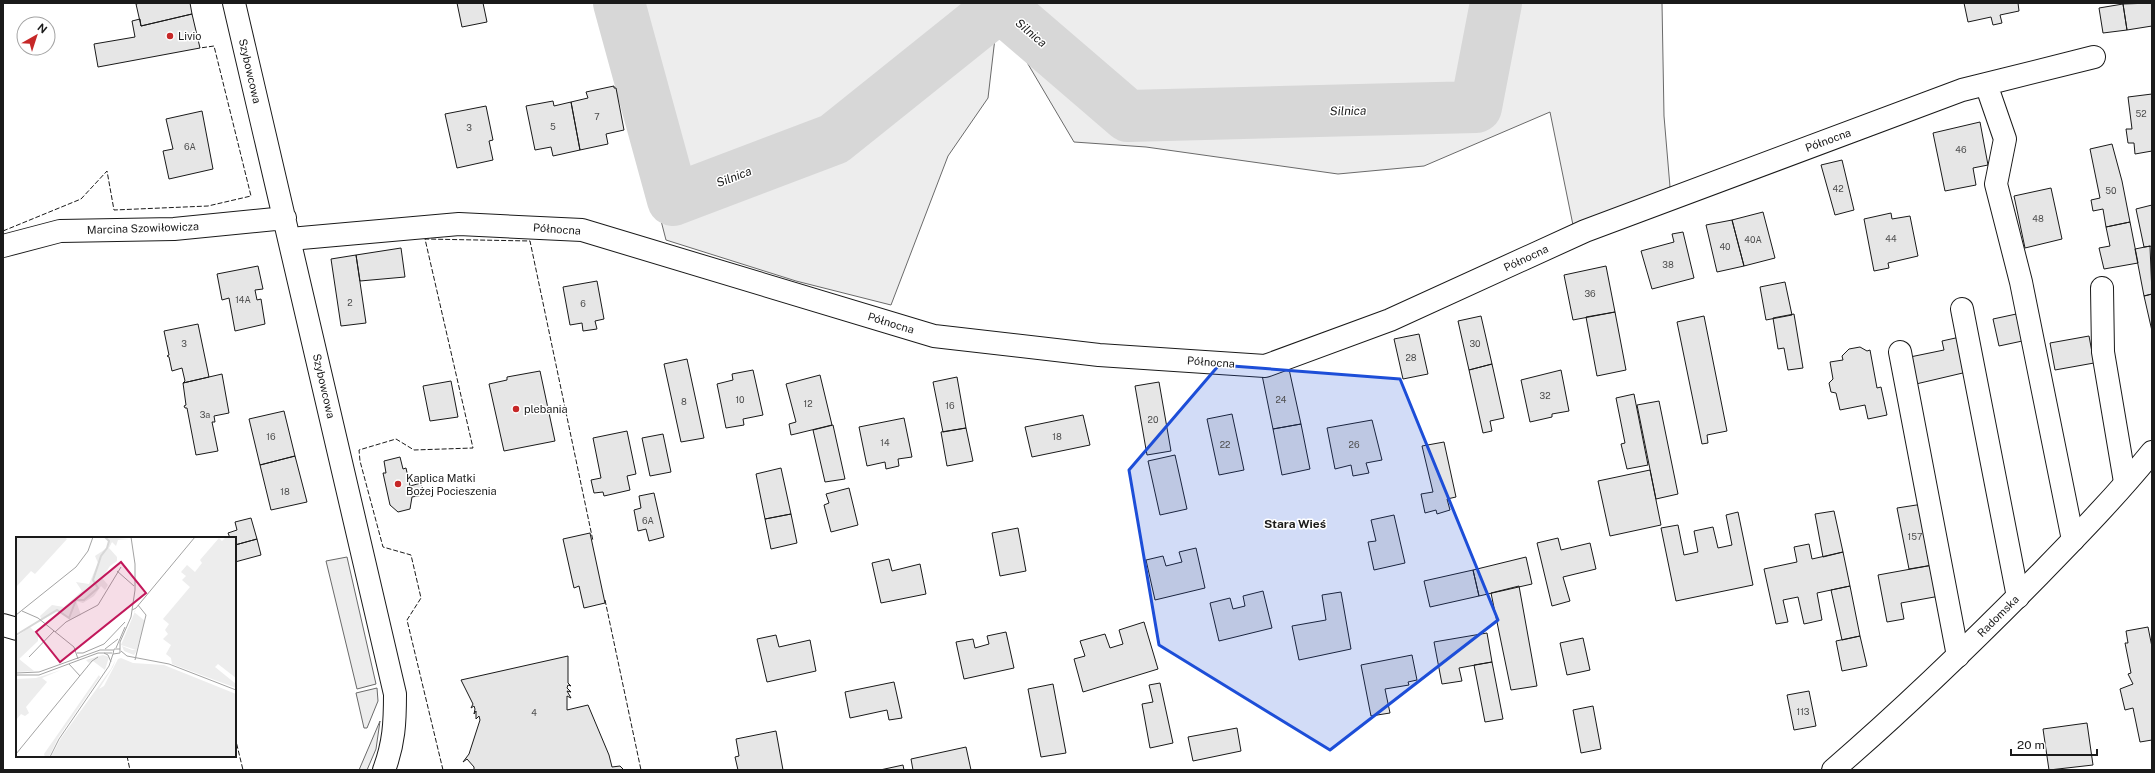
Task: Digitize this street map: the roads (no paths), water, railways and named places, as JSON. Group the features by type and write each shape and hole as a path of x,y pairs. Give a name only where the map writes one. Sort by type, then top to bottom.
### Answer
{"street":[{"name":"Szybowcowa","path":"234,3 288,229 395,694 393,741 384,770"},
{"name":"Północna","path":"288,229 459,224 582,230 934,336 1099,355 1265,366 1390,320 1585,231 1962,90 2094,57"},
{"path":"1986,84 2005,139 1996,184 2021,282 2073,540"},
{"name":"Marcina Szowiłowicza","path":"3,246 60,231 288,229"},
{"path":"2102,288 2103,352 2125,482"},
{"path":"1962,309 2018,596"},
{"path":"1900,352 1958,656"},
{"name":"Radomska","path":"1833,770 1958,656 2073,540 2152,452"},
{"path":"3,625 16,629"}],"waterway":[{"name":"Silnica","path":"619,3 673,200 834,139 1000,6 1128,116 1476,107 1496,3"}],"place":[{"name":"Livio","path":"170,36"},
{"name":"plebania","path":"516,409"},
{"name":"Kaplica Matki Bożej Pocieszenia","path":"398,484"}],"district":[{"name":"Stara Wieś","path":"1295,524"}]}
